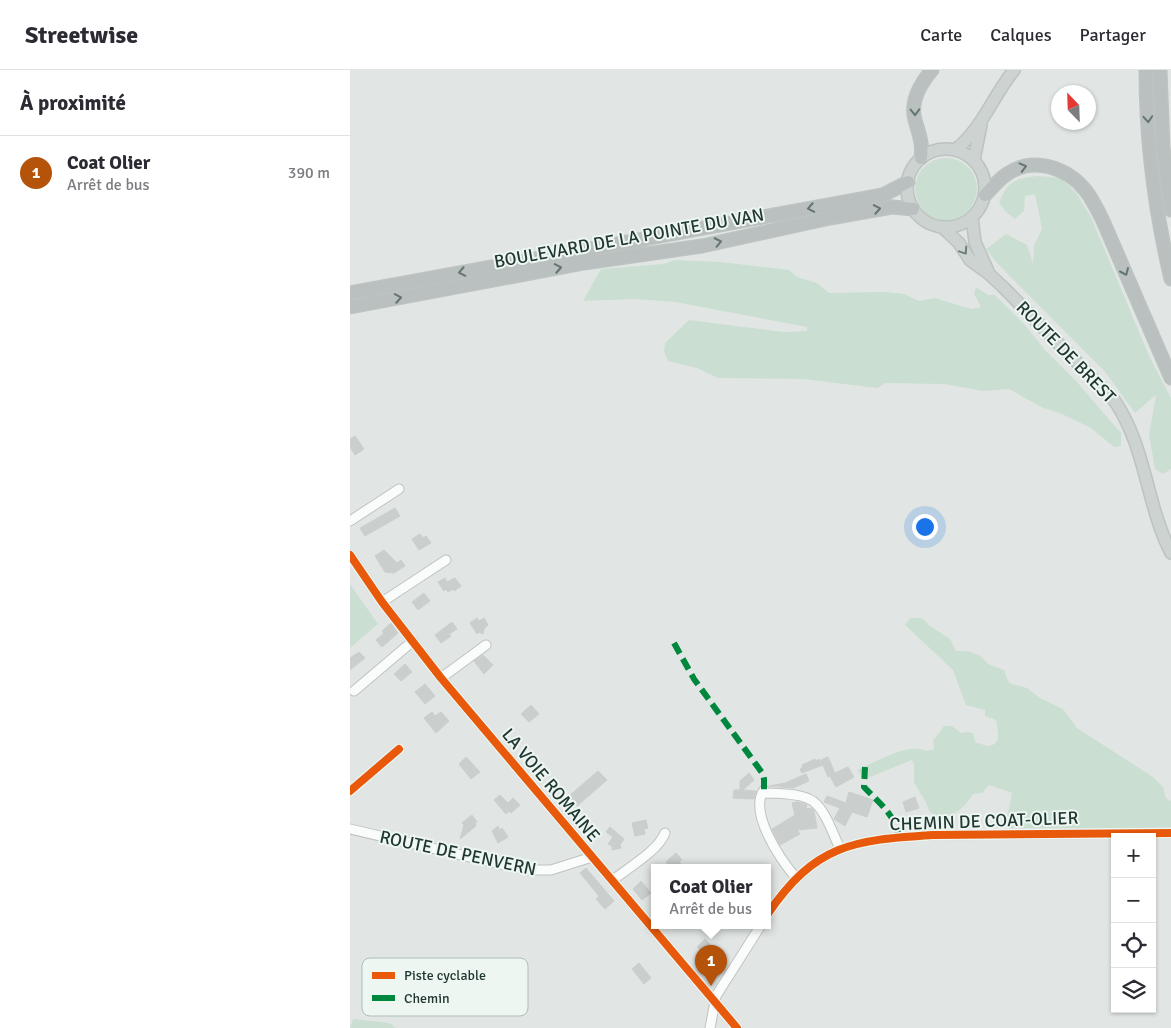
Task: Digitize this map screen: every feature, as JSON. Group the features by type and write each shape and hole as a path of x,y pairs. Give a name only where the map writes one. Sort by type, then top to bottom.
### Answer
{"highway":[{"path":"921,158 921,138 914,109 920,88 932,70"},
{"path":"1146,70 1150,158 1160,228 1171,280"},
{"path":"1160,70 1163,148 1171,210"},
{"path":"984,195 1008,173 1024,166 1048,166 1062,171 1079,183 1092,198 1103,221 1171,378"},
{"name":"BOULEVARD DE LA POINTE DU VAN","path":"350,293 883,195 908,182"},
{"name":"BOULEVARD DE LA POINTE DU VAN","path":"350,307 584,263 702,246 885,208 913,209"}],"main road":[{"path":"955,150 970,137 981,123 998,92 1014,70"},
{"path":"974,160 981,123"},
{"path":"937,150 955,150 974,160 981,170 985,183 984,195 982,203 972,217 964,223 942,227 926,222 913,209 908,196 908,182 912,169 921,158 937,150"},
{"name":"ROUTE DE BREST","path":"972,217 975,242 988,273"},
{"name":"ROUTE DE BREST","path":"942,227 959,243 970,260 988,273 1095,380 1119,408 1129,425 1139,452 1155,511 1171,553"}],"street":[{"path":"350,521 400,489"},
{"name":"LA VOIE ROMAINE","path":"350,555 382,602 441,678 651,926"},
{"path":"382,602 446,560"},
{"path":"354,691 413,641"},
{"path":"441,678 486,645"},
{"path":"350,791 399,749"},
{"path":"796,878 780,855 763,823 759,802 763,791 812,800 823,814 840,849"},
{"name":"ROUTE DE PENVERN","path":"350,829 513,868 544,871 592,857"},
{"name":"CHEMIN DE COAT-OLIER","path":"771,910 796,878 819,859 840,849 877,839 933,835 1171,832"},
{"path":"613,880 654,848 661,841 665,833"},
{"path":"565,865 583,847"},
{"name":"LA VOIE ROMAINE","path":"654,929 737,1028"},
{"path":"710,1028 714,1001 758,929"}],"green space":[{"path":"946,158 958,161 968,167 974,177 977,189 974,201 968,211 958,217 946,220 934,217 924,211 918,201 915,189 918,177 924,167 934,161"},
{"path":"1038,176 1061,178 1077,194 1091,217 1150,358 1171,398 1171,469 1163,474 1155,469 1149,435 1156,395 1135,413 1106,373 997,263 986,249 1006,234 1027,245 1033,263 1034,245 1042,229 1035,194 1025,196 1024,211 1015,219 999,203 1005,190 1013,182"},
{"path":"675,260 720,262 789,270 797,277 817,283 829,293 887,292 904,294 919,301 935,298 971,309 981,307 974,294 976,287 988,295 995,295 1025,325 1045,350 1076,381 1121,433 1121,446 1114,447 1091,428 1062,414 1041,407 1009,389 983,391 944,384 886,383 877,388 803,379 718,378 697,368 668,361 664,352 665,343 689,320 783,332 807,331 807,327 675,302 635,299 583,301 601,269 663,264"},
{"path":"350,584 378,624 350,648"},
{"path":"910,618 922,618 930,626 950,639 956,651 968,651 981,656 988,664 1004,670 1009,683 1027,688 1040,698 1063,709 1077,728 1153,777 1163,787 1166,798 1171,801 1171,828 1009,828 1006,822 1012,793 989,785 982,793 973,794 958,810 938,820 929,810 914,782 914,765 912,760 865,779 857,770 882,758 911,749 926,751 934,749 933,741 944,726 952,726 961,733 973,733 976,743 986,746 993,745 998,739 996,720 985,716 985,710 966,705 953,670 905,625"},
{"path":"353,1019 389,1023 396,1028 350,1028"}],"building":[{"path":"355,436 364,449 355,455 350,447 350,439"},
{"path":"395,508 400,516 365,536 360,528"},
{"path":"420,534 423,538 426,536 431,543 419,550 412,539"},
{"path":"384,550 397,563 401,560 405,566 394,573 385,572 375,556"},
{"path":"445,578 447,582 455,578 461,586 454,591 453,589 448,592 446,589 444,591 438,582"},
{"path":"424,593 430,601 418,610 412,602"},
{"path":"477,618 479,621 484,618 488,625 484,629 483,634 479,632 477,634 470,623"},
{"path":"452,622 457,629 449,634 451,636 441,643 435,635"},
{"path":"391,623 398,633 382,647 376,640"},
{"path":"359,652 365,658 350,670 350,658"},
{"path":"483,655 493,665 484,674 474,661"},
{"path":"405,664 412,672 401,681 394,674"},
{"path":"425,684 435,696 425,704 415,692"},
{"path":"531,705 539,714 529,722 521,714"},
{"path":"432,712 435,716 441,712 449,721 436,733 424,718"},
{"path":"466,757 480,772 471,779 459,764"},
{"path":"828,757 835,773 848,767 854,777 836,787 830,776 828,777 821,760"},
{"path":"815,759 816,761 819,759 823,765 802,773 800,769 803,767 802,765"},
{"path":"598,771 607,780 577,806 569,796"},
{"path":"749,773 754,780 743,790 756,791 754,799 733,798 734,790 740,790 740,781"},
{"path":"806,774 809,781 793,788 769,786 785,783"},
{"path":"849,792 873,800 867,817 852,812 845,826 834,819 840,808 824,802 827,796 846,803"},
{"path":"500,795 508,803 513,798 520,805 511,813 509,811 506,814 494,800"},
{"path":"915,797 919,808 906,812 903,802"},
{"path":"798,802 807,805 806,809 812,808 817,828 797,830 800,834 780,845 772,829 795,815 792,803"},
{"path":"472,815 477,822 475,823 476,826 460,839 464,825 462,823"},
{"path":"646,820 648,828 644,829 645,834 635,836 632,823"},
{"path":"498,826 500,830 502,828 508,837 498,843 492,831"},
{"path":"610,827 624,839 620,845 621,848 612,850 612,846 608,844 613,837 606,832"},
{"path":"676,853 682,860 679,862 681,864 668,864 666,862"},
{"path":"586,868 614,901 605,909 596,899 599,896 580,873"},
{"path":"641,881 651,893 642,900 633,889"},
{"path":"705,939 718,952 710,959 697,947"},
{"path":"639,963 651,978 644,984 632,969"}],"marked path":[{"path":"674,643 694,679 763,774 764,790"},
{"path":"865,767 864,787 890,815 899,837"}],"cycle path":[{"path":"350,555 382,602 441,678 651,926"},
{"path":"350,791 399,749"},
{"path":"771,910 802,873 838,850 858,844 933,835 1171,833"},
{"path":"653,929 737,1028"}],"place":[{"name":"Coat Olier","path":"711,986"}]}
